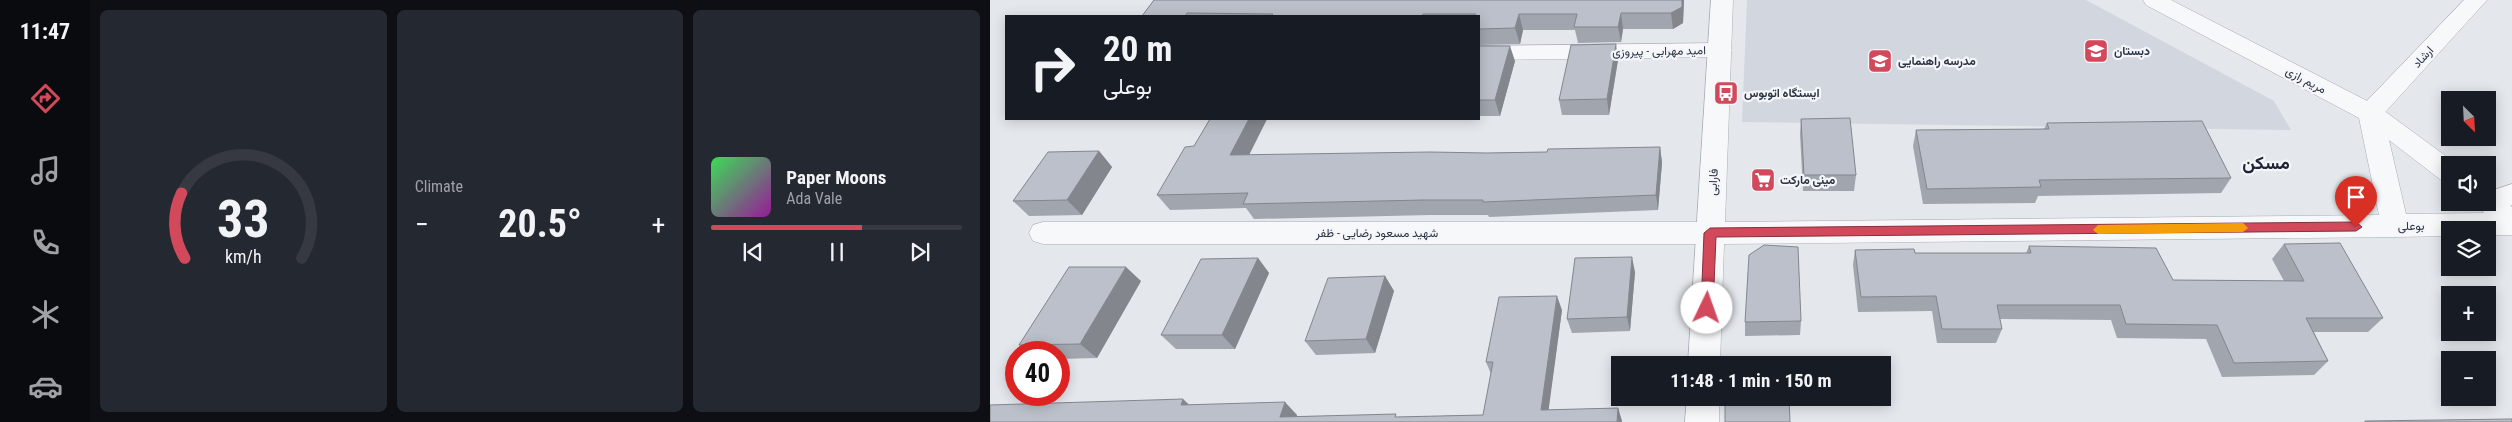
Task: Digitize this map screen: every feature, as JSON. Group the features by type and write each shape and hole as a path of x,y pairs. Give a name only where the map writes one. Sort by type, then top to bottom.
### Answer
{"street":[{"name":"فارابی","path":"1704,356 1722,0"},
{"name":"مریم رازی","path":"2154,0 2370,113 2441,166"},
{"name":"ارشاد","path":"2370,113 2476,0"},
{"name":"امید مهرابی - پیروزی","path":"1480,54 1720,50"},
{"path":"2370,113 2395,226"},
{"path":"2496,199 2512,224"},
{"name":"بوعلی","path":"1710,233 2512,224"},
{"name":"شهید مسعود رضایی - ظفر","path":"1043,233 1710,233"},
{"path":"1702,422 1703,406"}],"shaded area":[{"path":"1747,0 2086,0 2274,101 2291,130 1742,122"}],"building":[{"path":"1154,0 1682,0 1682,7 1671,13 1621,13 1618,27 1574,27 1577,14 1519,14 1515,28 1480,29 1480,15 1476,14 1272,15 1187,13 1186,15 1143,15"},
{"path":"1616,44 1607,99 1559,100 1571,45"},
{"path":"1480,46 1510,46 1495,100 1480,100"},
{"path":"1850,118 1856,175 1804,175 1801,119"},
{"path":"1209,120 1248,120 1230,155 1547,152 1548,149 1660,147 1656,195 1483,202 1483,200 1423,200 1243,204 1248,193 1157,195 1185,147 1194,146"},
{"path":"2202,121 2231,178 2039,180 2041,187 1927,189 1916,130 2049,129 2047,123"},
{"path":"1099,151 1067,200 1013,201 1048,152"},
{"path":"2340,243 2383,318 2306,318 2328,361 2234,363 2217,325 2126,324 2120,305 1997,305 2002,329 1942,329 1936,296 1861,297 1855,250 1914,249 1915,253 2031,253 2029,246 2156,248 2173,280 2304,281 2284,244"},
{"path":"1764,245 1798,247 1801,321 1745,322 1749,255"},
{"path":"1632,257 1627,317 1567,319 1575,258"},
{"path":"1258,258 1222,335 1161,335 1201,259"},
{"path":"1069,267 1126,267 1080,344 1070,344 1070,341 1022,341"},
{"path":"1385,276 1366,339 1305,341 1328,278"},
{"path":"1557,296 1541,410 1618,408 1617,422 990,422 990,405 1070,406 1070,403 1183,399 1181,405 1285,402 1280,417 1396,414 1395,417 1483,415 1493,362 1486,362 1499,297"},
{"path":"1725,406 1789,406 1790,422 1725,422"},
{"path":"2512,419 2512,422 2365,422 2365,421"}],"slow traffic":[{"path":"2098,230 2243,228"}],"place":[{"name":"دبستان","path":"2096,51"},
{"name":"مدرسه راهنمایی","path":"1880,61"},
{"name":"ایستگاه اتوبوس","path":"1726,93"},
{"name":"مینی مارکت","path":"1763,180"}],"district":[{"name":"مسکن","path":"2266,163"}],"route":[{"path":"1707,308 1710,233 2356,227"}]}
